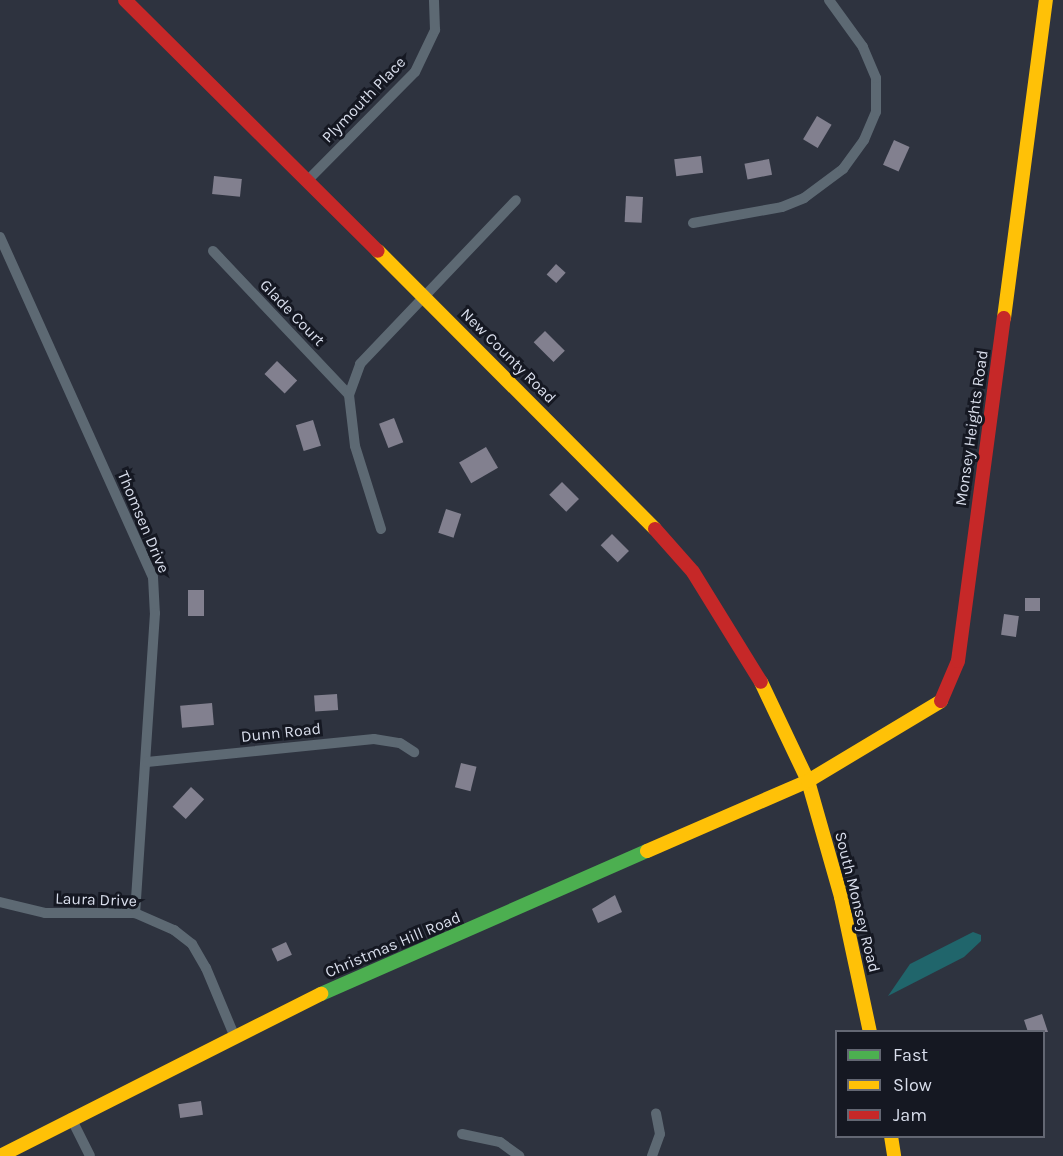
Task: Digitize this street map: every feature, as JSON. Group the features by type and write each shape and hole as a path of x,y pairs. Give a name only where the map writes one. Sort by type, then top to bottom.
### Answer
{"street":[{"name":"New County Road","path":"125,0 624,495 693,572 754,666 808,781"},
{"name":"Plymouth Place","path":"308,180 415,72 435,30 434,0"},
{"path":"693,223 804,198 843,169 864,140 876,112 876,78 862,47 829,0"},
{"name":"Monsey Heights Road","path":"808,781 929,712 945,699 953,682 1046,0"},
{"path":"381,530 355,446 349,395 360,364 422,293 516,200"},
{"name":"Thomsen Drive","path":"0,237 153,577 147,762 135,914"},
{"name":"Glade Court","path":"213,251 349,395"},
{"name":"Dunn Road","path":"147,762 374,739 400,743 414,752"},
{"name":"South Monsey Road","path":"808,781 841,897 870,1030"},
{"name":"Christmas Hill Road","path":"0,1156 209,1046 808,781"},
{"name":"Laura Drive","path":"0,902 45,913 135,914 174,930 192,944 234,1035"},
{"path":"652,1156 660,1134 656,1113"},
{"path":"71,1118 90,1156"},
{"path":"462,1134 500,1142 519,1156"},
{"path":"891,1138 894,1156"}],"shaded area":[{"path":"973,932 981,935 981,941 964,957 888,996 910,964"}],"building":[{"path":"817,116 832,125 818,148 803,139"},
{"path":"894,140 910,147 899,172 883,165"},
{"path":"701,156 703,173 676,176 674,159"},
{"path":"769,159 772,175 748,179 744,164"},
{"path":"214,176 242,179 240,197 212,194"},
{"path":"626,196 643,197 642,223 625,222"},
{"path":"556,264 566,273 556,283 547,274"},
{"path":"545,331 565,351 553,362 534,342"},
{"path":"277,361 297,380 285,393 264,374"},
{"path":"394,418 403,442 388,448 379,424"},
{"path":"313,420 321,446 304,451 296,425"},
{"path":"486,447 498,468 471,483 459,462"},
{"path":"562,482 579,499 566,512 549,495"},
{"path":"446,509 461,514 453,538 438,533"},
{"path":"612,534 629,551 618,562 601,545"},
{"path":"188,590 204,590 204,616 188,616"},
{"path":"1025,598 1040,598 1040,611 1025,611"},
{"path":"1004,614 1019,616 1016,637 1001,635"},
{"path":"337,694 338,710 315,712 314,696"},
{"path":"212,703 214,725 182,728 180,706"},
{"path":"461,763 477,767 470,791 455,787"},
{"path":"191,787 204,799 186,819 173,807"},
{"path":"615,895 622,912 598,923 592,909"},
{"path":"286,942 292,955 277,961 271,949"},
{"path":"1042,1014 1048,1032 1027,1030 1024,1020"},
{"path":"201,1101 203,1115 180,1118 178,1104"}],"traffic: fast":[{"path":"321,994 647,851"}],"traffic: slow":[{"path":"1004,318 1046,0"},
{"path":"378,251 655,529"},
{"path":"761,682 808,781 841,897 870,1030"},
{"path":"647,851 808,781 941,701"},
{"path":"0,1156 321,994"},
{"path":"891,1138 894,1156"}],"traffic: jam":[{"path":"125,0 378,251"},
{"path":"941,701 958,661 1004,318"},
{"path":"655,529 693,572 761,682"}]}
